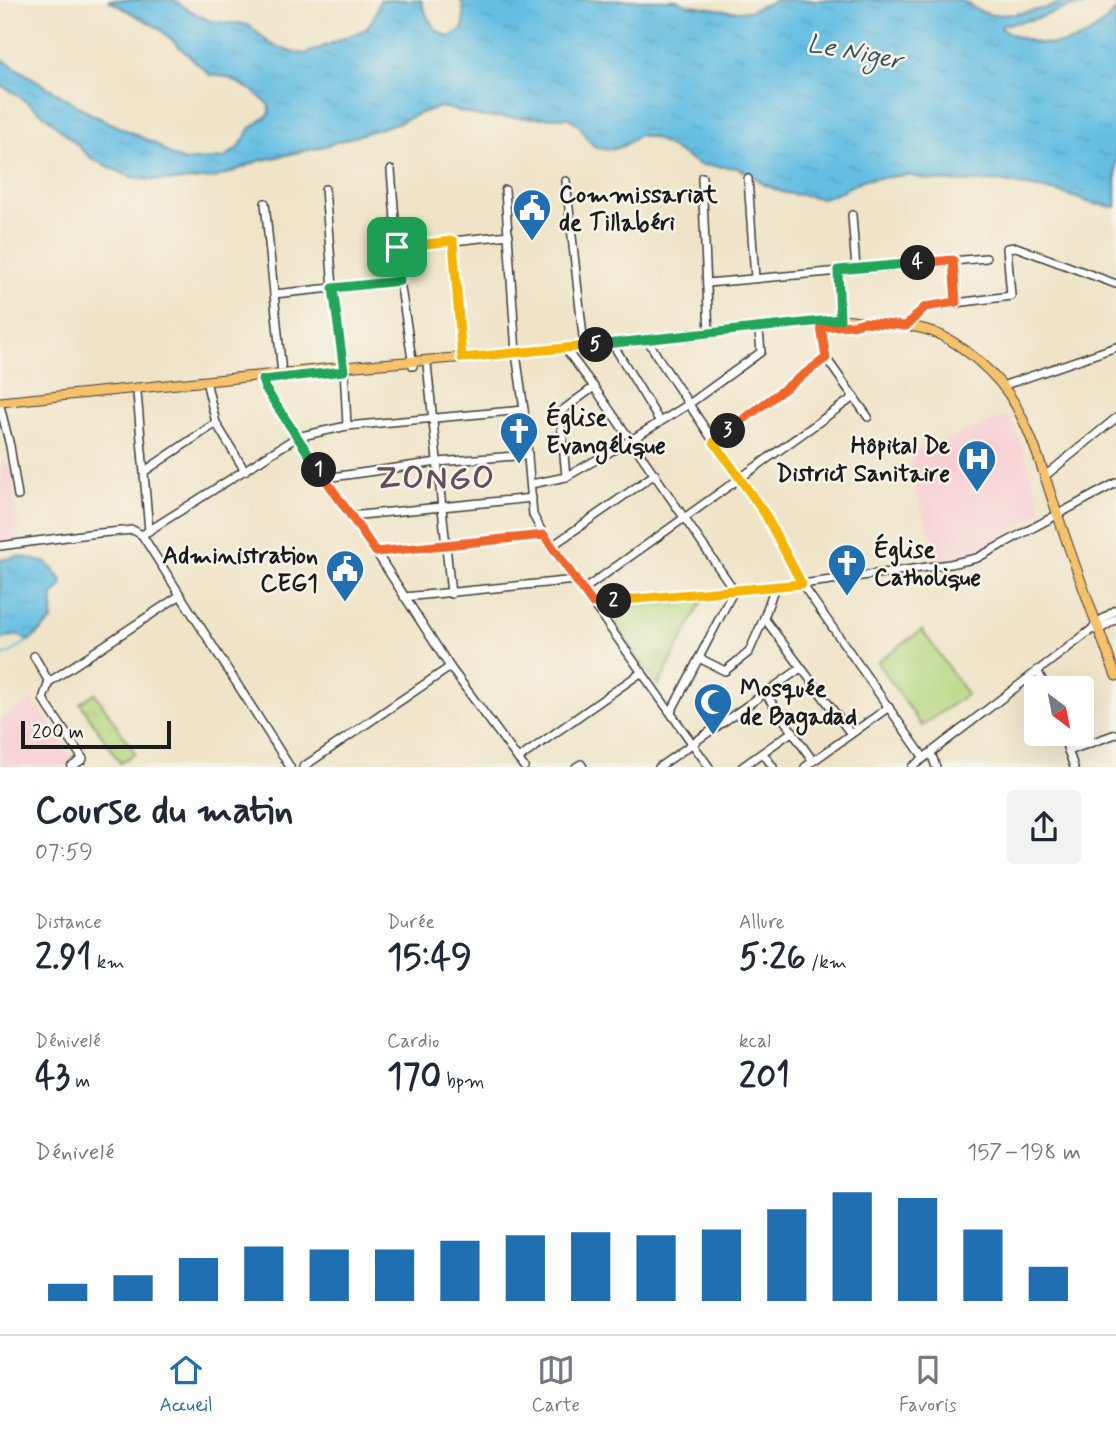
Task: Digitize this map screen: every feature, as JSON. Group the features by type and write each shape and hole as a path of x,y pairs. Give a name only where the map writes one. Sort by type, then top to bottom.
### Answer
{"main road":[{"path":"649,342 709,333 854,319 925,329 946,338 968,353 1002,386 1021,416 1045,475 1096,628 1116,676"},
{"path":"413,364 864,322"},
{"path":"0,405 137,393 282,374 613,345"},
{"path":"0,405 344,369"}],"street":[{"path":"391,170 400,281 413,364"},
{"path":"702,177 709,333"},
{"path":"748,179 755,278"},
{"path":"566,181 584,346"},
{"path":"325,189 333,288 344,369 347,425"},
{"path":"505,190 517,355 533,515 544,535 709,767"},
{"path":"265,203 282,374"},
{"path":"852,215 856,269"},
{"path":"397,247 509,235"},
{"path":"453,241 462,358"},
{"path":"906,326 925,307 1011,296 1007,248 1016,247 1116,284"},
{"path":"707,283 986,258"},
{"path":"953,260 956,302"},
{"path":"838,270 840,319"},
{"path":"274,294 400,281"},
{"path":"821,327 826,358 868,418"},
{"path":"531,484 566,477 689,404 761,352 759,331"},
{"path":"649,342 765,514 802,584 889,707 936,767"},
{"path":"613,345 660,422"},
{"path":"1002,386 1116,347"},
{"path":"567,351 734,590"},
{"path":"714,442 826,358"},
{"path":"427,364 451,594"},
{"path":"262,378 297,437 450,667 524,767"},
{"path":"206,385 216,423 245,471"},
{"path":"566,477 560,412 594,387"},
{"path":"137,393 145,471 146,533 180,596 290,767"},
{"path":"583,590 854,397"},
{"path":"0,405 18,496"},
{"path":"0,546 77,535 134,530 146,533 297,437 347,425 524,410"},
{"path":"1045,475 1116,418"},
{"path":"145,471 216,423"},
{"path":"325,478 438,462 528,455"},
{"path":"552,546 654,474"},
{"path":"592,603 802,584 950,564 976,558 1116,483"},
{"path":"350,516 532,498"},
{"path":"376,552 544,535"},
{"path":"404,597 576,580"},
{"path":"699,658 725,671 749,652 775,586"},
{"path":"671,712 734,590"},
{"path":"71,767 83,759 43,699 49,682 180,596"},
{"path":"912,767 1116,610"},
{"path":"764,618 851,734"},
{"path":"1096,628 1116,619"},
{"path":"33,656 49,682"},
{"path":"303,767 450,667"},
{"path":"659,767 801,668"},
{"path":"1037,670 1040,676"},
{"path":"518,759 642,671"},
{"path":"765,693 813,761"},
{"path":"805,767 889,707"},
{"path":"742,767 793,732"},
{"path":"1069,751 1116,734"},
{"path":"1067,746 1074,767"},
{"path":"763,753 773,767"},
{"path":"576,767 581,764 583,767"}],"shaded area":[{"name":"Hôpital De District Sanitaire","path":"1010,415 1042,512 977,550 954,559 939,561 908,467 915,451"},
{"path":"11,464 19,538 0,540 0,465"},
{"path":"33,699 74,761 66,767 0,767 0,720"}],"green space":[{"path":"702,601 658,686 603,608"},
{"path":"922,630 967,694 922,726 877,662"},
{"path":"95,693 135,753 120,763 80,703"}],"water":[{"name":"Le Niger","path":"108,0 174,0 210,21 250,26 269,43 291,52 306,54 366,29 380,0 421,0 434,27 449,37 460,31 464,25 463,5 460,0 677,0 729,11 749,11 777,0 961,0 992,15 1047,8 1069,0 1116,0 1116,4 1110,2 1069,7 1035,19 1002,25 1001,29 1033,42 1063,44 1090,33 1116,10 1116,207 1094,204 1059,192 999,181 931,180 907,175 862,180 836,194 821,198 785,193 765,185 738,168 700,165 654,138 639,135 621,147 603,149 595,147 578,124 569,118 483,117 441,107 318,148 258,161 213,178 182,181 131,177 92,159 47,117 0,85 0,58 93,115 156,144 184,161 224,158 239,147 250,129 269,114 270,110 268,104 253,91 227,77 210,75 159,28"},
{"path":"19,556 47,563 62,580 61,587 53,596 52,621 35,637 28,641 14,636 0,640 0,560"}],"waterway":[{"path":"0,657 28,641"}],"place":[{"name":"Commissariat de Tillabéri","path":"532,242"},
{"name":"Église Evangélique","path":"519,465"},
{"name":"Hôpital De District Sanitaire","path":"977,493"},
{"name":"Église Catholique","path":"847,597"},
{"name":"Administration CEG1","path":"345,603"},
{"name":"Mosquée de Bagadad","path":"713,736"}],"district":[{"name":"ZONGO","path":"436,477"}],"route":[{"path":"453,241 462,358 840,319 838,270 953,260 956,302 925,307 906,326 864,322 821,327 826,358 714,442 765,514 802,584 592,603 544,535 376,552 265,388 262,380 344,371 333,288 400,281 397,247 453,241"}]}
